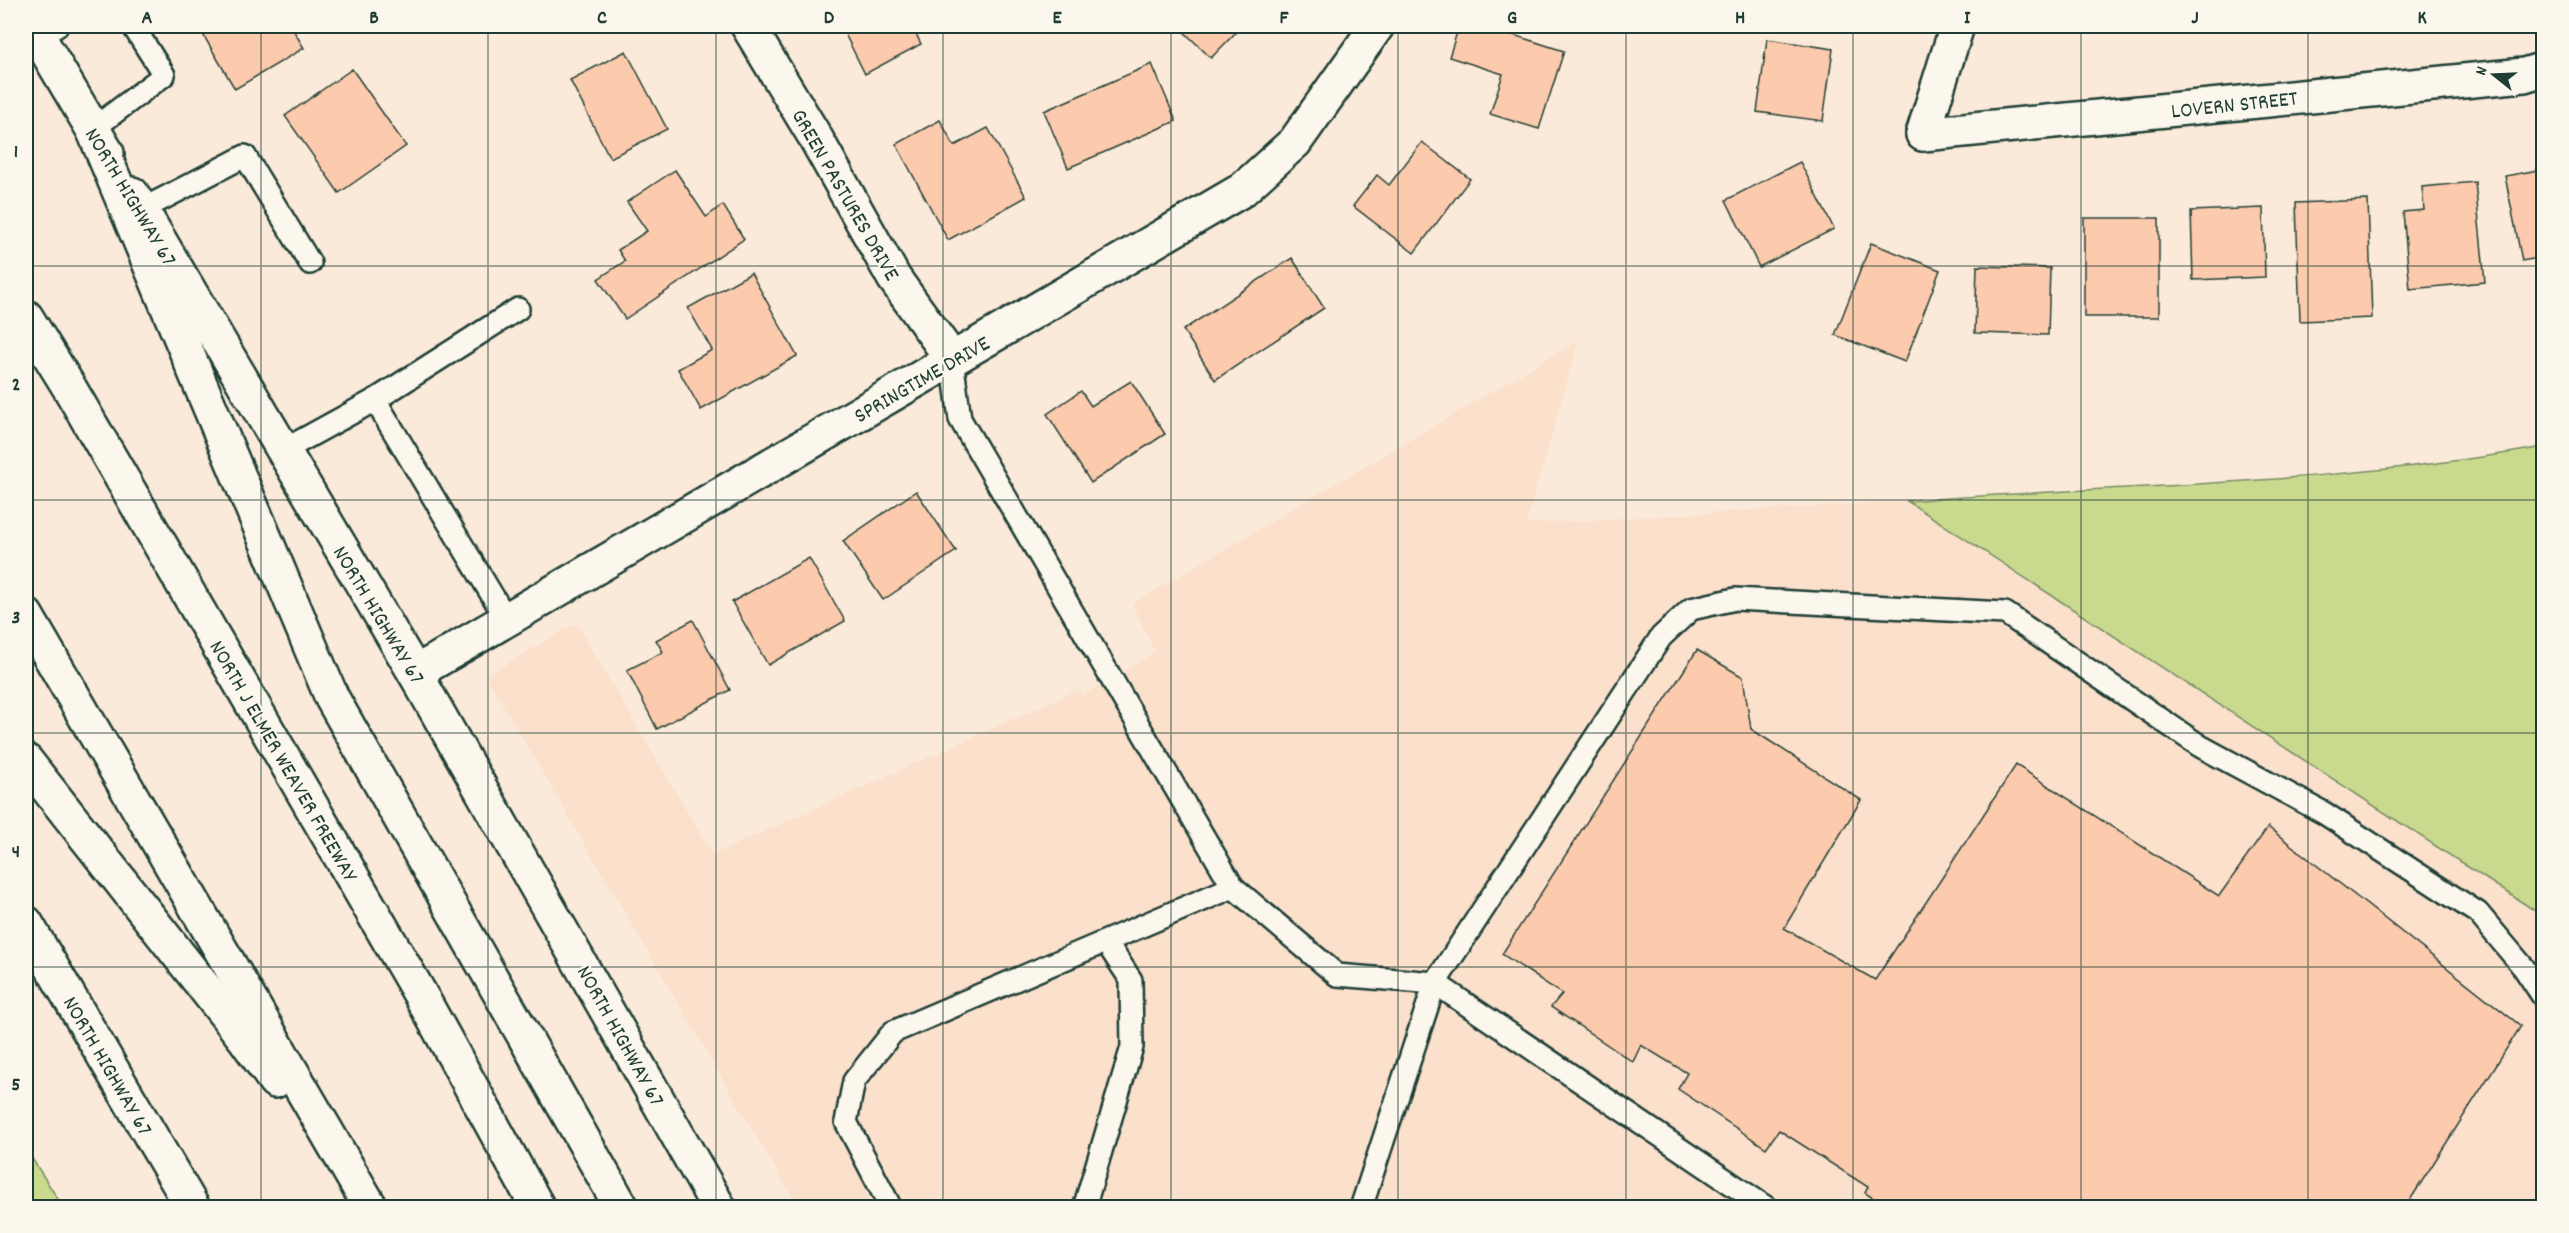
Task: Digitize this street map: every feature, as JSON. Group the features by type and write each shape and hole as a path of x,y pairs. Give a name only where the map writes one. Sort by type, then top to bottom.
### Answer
{"main road":[{"name":"GREEN PASTURES DRIVE","path":"748,26 814,135 894,278 952,359"},
{"name":"SPRINGTIME DRIVE","path":"415,673 1242,190 1295,141 1377,26"},
{"name":"LOVERN STREET","path":"1957,26 1923,134 2524,75 2544,69"},
{"name":"NORTH HIGHWAY 67","path":"42,29 93,129 415,673 719,1208"},
{"path":"93,129 332,698 622,1208"},
{"name":"NORTH J ELMER WEAVER FREEWAY","path":"26,317 69,387 414,983 538,1208"},
{"path":"26,615 371,1208"},
{"path":"26,761 244,1039 366,1208"},
{"name":"NORTH HIGHWAY 67","path":"26,923 193,1208"}],"lane":[{"path":"93,129 164,75 133,26"},
{"path":"141,210 245,156 310,263"},
{"path":"284,450 375,400 518,309"},
{"path":"952,359 960,419 1233,887 1337,975 1435,984 1767,1208"},
{"path":"375,400 507,620"},
{"path":"1361,1208 1435,984 1661,637 1691,609 1735,599 2005,613 2200,746 2324,813 2478,913 2524,968 2544,998"},
{"path":"891,1208 846,1122 854,1081 893,1032 1233,887"},
{"path":"1084,1208 1132,1047 1131,980 1106,942"}],"shaded area":[{"path":"1579,340 1526,524 1907,501 2543,916 2543,1207 798,1207 486,676 576,623 713,855 1079,689 1080,697 1155,652 1132,604"}],"green space":[{"path":"2543,447 2543,916 1907,501 2306,477 2464,460"},
{"path":"26,1149 63,1207 26,1207"}],"building":[{"path":"198,26 291,26 304,48 235,89"},
{"path":"841,26 912,26 921,44 865,74"},
{"path":"1178,26 1242,26 1211,58"},
{"path":"1459,26 1485,26 1564,51 1539,129 1490,114 1503,74 1449,57"},
{"path":"1767,39 1833,49 1823,121 1757,112"},
{"path":"626,51 667,129 610,158 570,80"},
{"path":"1152,64 1176,121 1068,168 1044,111"},
{"path":"352,69 406,146 339,193 285,116"},
{"path":"940,120 954,146 988,128 1026,197 948,240 896,144"},
{"path":"1422,142 1470,179 1414,253 1353,206 1377,175 1389,185"},
{"path":"1800,162 1834,229 1759,267 1726,200"},
{"path":"2544,169 2544,257 2522,261 2505,176"},
{"path":"675,170 706,217 723,205 744,239 625,319 598,279 625,261 618,250 647,231 627,202"},
{"path":"2475,182 2485,282 2410,289 2403,212 2424,210 2422,187"},
{"path":"2368,200 2372,318 2300,321 2296,203"},
{"path":"2263,208 2265,277 2193,280 2191,211"},
{"path":"2084,218 2159,218 2159,317 2084,317"},
{"path":"1871,243 1940,270 1905,362 1835,335"},
{"path":"1292,258 1324,308 1215,380 1183,330"},
{"path":"1977,266 2050,268 2048,335 1975,333"},
{"path":"751,273 797,356 701,410 678,369 712,350 688,308"},
{"path":"1131,381 1165,434 1091,483 1047,414 1081,391 1091,406"},
{"path":"916,491 956,551 883,600 843,541"},
{"path":"809,558 845,621 768,665 732,602"},
{"path":"693,620 730,690 657,729 627,670 663,652 656,640"},
{"path":"1697,650 1743,677 1751,729 1861,800 1784,928 1875,980 2016,765 2219,896 2268,827 2521,1026 2405,1208 1874,1207 1878,1201 1865,1193 1868,1187 1779,1130 1766,1148 1678,1089 1687,1073 1641,1045 1633,1062 1551,1007 1562,994 1502,954"}]}
